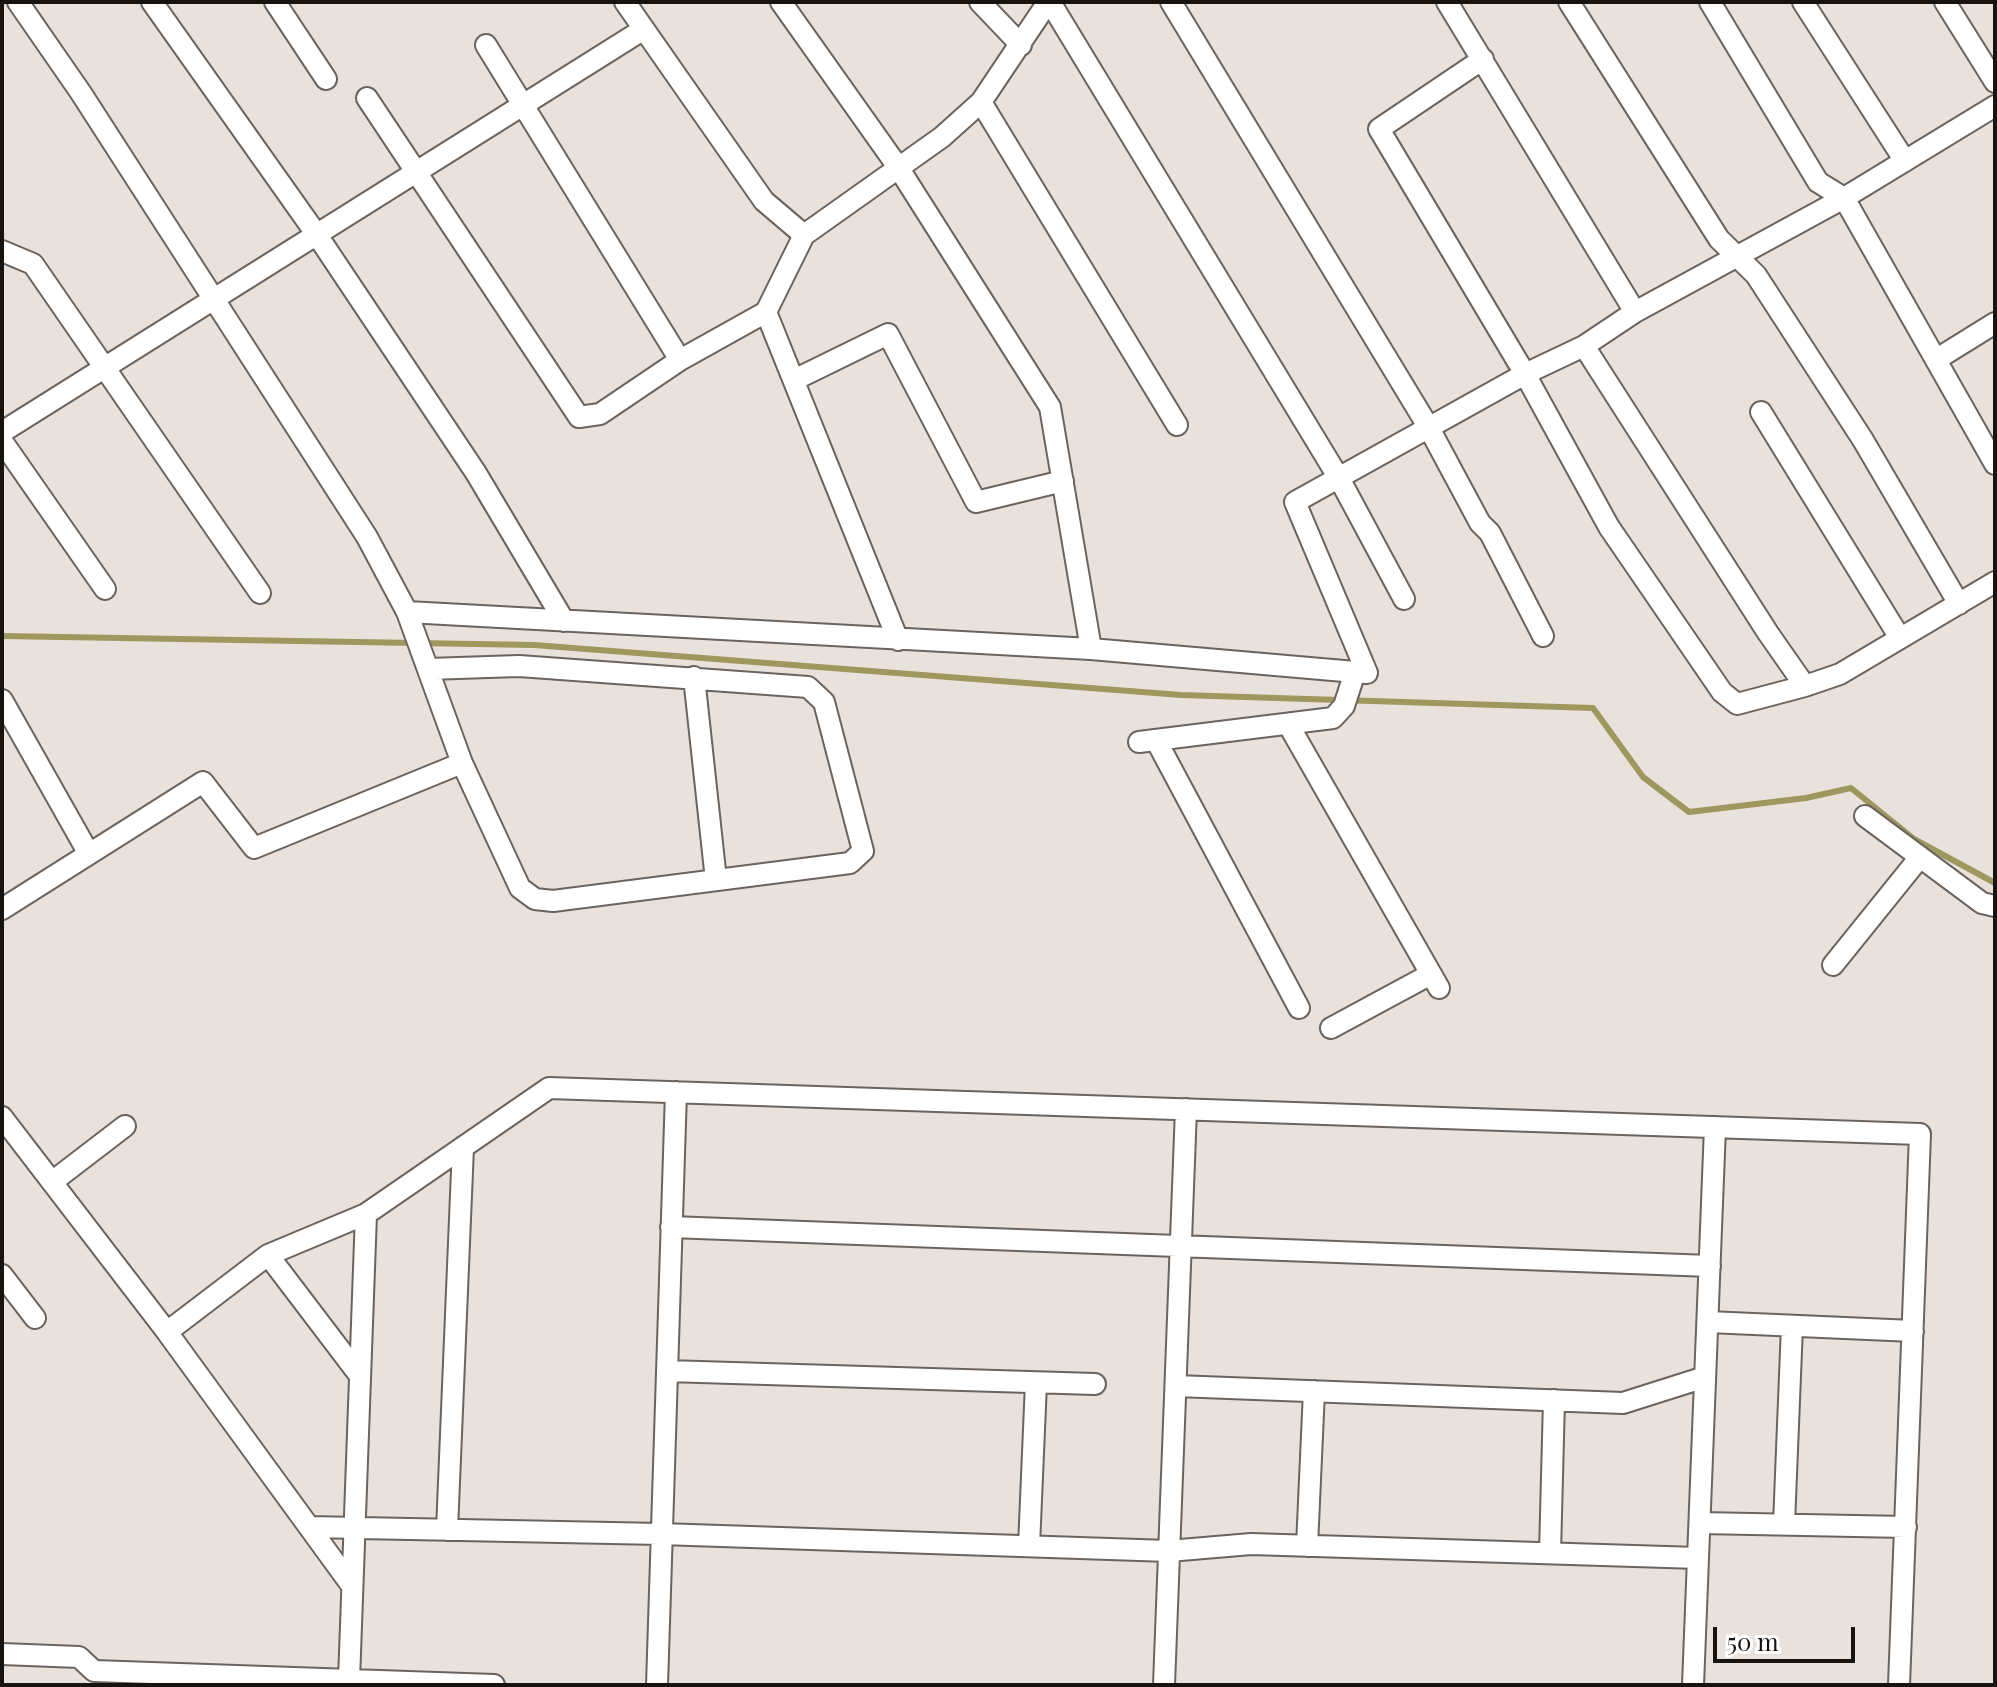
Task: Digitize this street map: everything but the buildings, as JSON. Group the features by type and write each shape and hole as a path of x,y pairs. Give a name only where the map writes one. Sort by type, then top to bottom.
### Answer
{"street":[{"path":"18,2 81,93 367,537 410,621 425,662 462,763 520,888 535,899 553,901 850,863 863,851 820,694 808,687 694,677 425,662"},
{"path":"152,2 317,235 476,473 564,621"},
{"path":"275,2 326,79"},
{"path":"625,2 764,201 804,235"},
{"path":"781,2 898,167 1050,407 1091,649"},
{"path":"980,2 1021,45"},
{"path":"367,98 579,417 600,414 680,360 766,312 804,235 942,137 981,102 1049,2 1340,480 1404,599"},
{"path":"1171,2 1429,428 1480,523 1490,533 1543,636"},
{"path":"1447,2 1635,312"},
{"path":"1569,2 1719,239 1756,275 1863,440 1959,604"},
{"path":"1710,2 1818,182 1844,198 1995,464"},
{"path":"1803,2 1905,161"},
{"path":"1945,2 1995,82"},
{"path":"2,432 644,29"},
{"path":"486,45 680,360"},
{"path":"1483,59 1379,129 1525,374 1609,527 1729,701 1754,702 1840,674 1995,582"},
{"path":"981,102 1177,425"},
{"path":"410,621 564,621 1091,649 1367,673 1295,502 1340,480 1525,374 1584,346 1635,312 1844,198 1995,106"},
{"path":"2,251 33,264 260,593"},
{"path":"766,312 898,640"},
{"path":"1937,359 1995,323"},
{"path":"794,380 888,334 976,502 1063,481"},
{"path":"1584,346 1805,686"},
{"path":"1761,412 1900,638"},
{"path":"2,441 105,589"},
{"path":"1299,1008 1148,741 1333,718 1344,706 1355,672"},
{"path":"694,677 716,880"},
{"path":"2,700 89,854"},
{"path":"1288,724 1435,981 1331,1028"},
{"path":"2,909 203,782 254,848 462,763"},
{"path":"1865,816 1982,903 1995,906"},
{"path":"1833,965 1920,857"},
{"path":"167,1332 268,1255 366,1214 549,1088 1920,1134 1899,1685"},
{"path":"657,1685 676,1092"},
{"path":"1164,1685 1186,1109"},
{"path":"2,1117 167,1332 352,1586"},
{"path":"52,1182 125,1126"},
{"path":"1693,1685 1715,1127"},
{"path":"447,1530 463,1147"},
{"path":"359,1682 352,1586 366,1214"},
{"path":"671,1227 1710,1266"},
{"path":"268,1255 360,1376"},
{"path":"2,1275 35,1318"},
{"path":"1708,1322 1913,1331"},
{"path":"1784,1524 1792,1326"},
{"path":"667,1371 1095,1384"},
{"path":"1176,1386 1623,1403 1705,1377"},
{"path":"1029,1546 1036,1383"},
{"path":"1307,1546 1314,1391"},
{"path":"1550,1553 1554,1400"},
{"path":"1700,1523 1906,1527"},
{"path":"309,1527 661,1534 1169,1551 1251,1544 1698,1558"},
{"path":"2,1654 79,1657 94,1678 494,1685"}],"waterway":[{"path":"2,636 534,645 1181,695 1593,708 1643,777 1689,812 1806,798 1851,788 1914,839 1995,883"}]}
